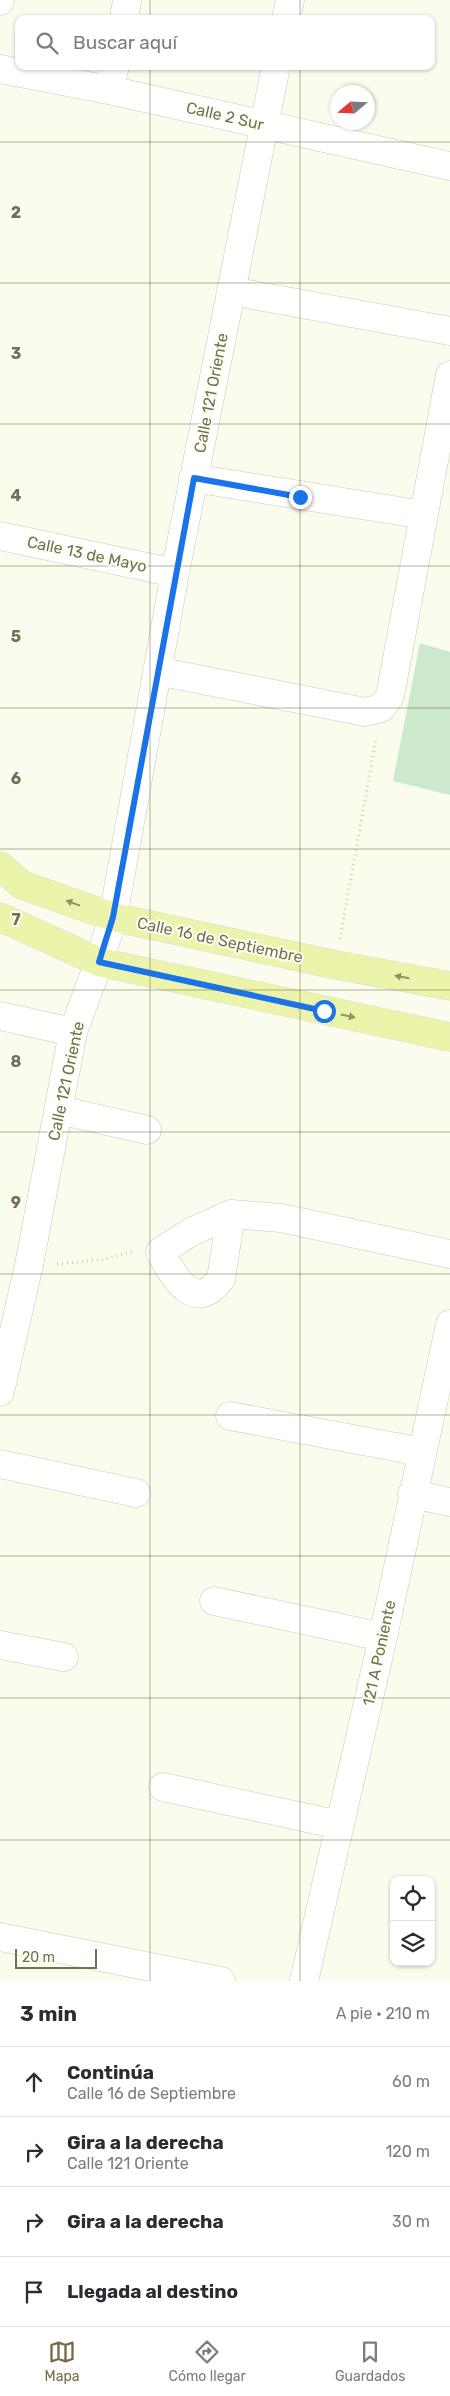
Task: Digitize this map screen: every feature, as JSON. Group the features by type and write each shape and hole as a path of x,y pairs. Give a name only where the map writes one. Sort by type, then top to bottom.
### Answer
{"main road":[{"name":"Calle 16 de Septiembre","path":"0,866 22,885 113,917 336,965 450,986"},
{"path":"0,916 99,962 450,1037"}],"street":[{"path":"125,15 127,0"},
{"path":"287,15 290,0"},
{"name":"Calle 2 Sur","path":"0,69 112,78 264,125 450,166"},
{"name":"Calle 121 Oriente","path":"0,1392 29,1265 73,1032 99,962 113,917 175,572 275,70"},
{"path":"231,291 450,331"},
{"path":"158,671 365,712 381,708 390,696 450,375"},
{"path":"194,478 424,515"},
{"name":"Calle 13 de Mayo","path":"0,536 175,572"},
{"path":"0,1016 73,1032"},
{"path":"59,1110 147,1130"},
{"path":"231,1214 222,1279 215,1287 205,1293 192,1293 179,1284 160,1252 190,1232 231,1214 281,1218 450,1254"},
{"name":"121 A Poniente","path":"304,1981 383,1637 412,1494 450,1324"},
{"path":"230,1416 422,1452"},
{"path":"0,1464 136,1493"},
{"path":"412,1494 450,1502"},
{"path":"214,1601 383,1637"},
{"path":"0,1645 64,1657"},
{"path":"164,1787 340,1826"},
{"path":"0,1937 221,1981"}],"path":[{"path":"336,965 381,708"},
{"path":"29,1265 81,1263 133,1251 160,1252"}],"green space":[{"path":"420,643 450,652 450,795 393,781"}],"route":[{"path":"300,497 194,478 175,572 113,917 99,962 324,1011"}]}
